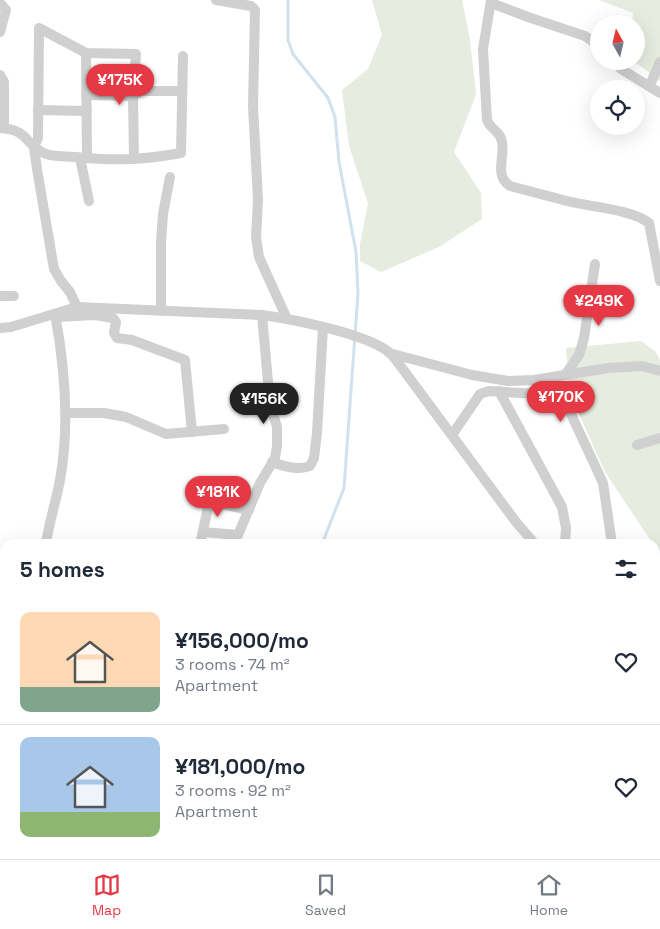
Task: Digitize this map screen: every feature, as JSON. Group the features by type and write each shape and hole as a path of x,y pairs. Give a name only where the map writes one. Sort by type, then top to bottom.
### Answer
{"street":[{"path":"216,0 251,6 255,10 253,106 258,200 256,237 259,257 287,318"},
{"path":"590,40 585,36 528,17 491,1 483,49 484,79 487,120 489,126 500,135 502,142 502,176 510,186 644,219 649,223 660,281"},
{"path":"0,3 6,10 0,32"},
{"path":"77,307 70,292 54,270 34,147 38,138 39,28 86,53 136,54 133,96 134,160"},
{"path":"86,53 86,110 83,158 89,201"},
{"path":"0,75 4,82 2,128 13,129 23,134 34,147 46,154 114,161 150,159 181,153 183,56"},
{"path":"650,86 660,62"},
{"path":"625,70 660,93"},
{"path":"86,95 133,96 141,92 182,91"},
{"path":"38,110 86,110"},
{"path":"161,311 161,242 163,214 170,177"},
{"path":"565,375 579,355 584,338 595,264"},
{"path":"0,296 14,296"},
{"path":"0,328 56,315 77,307 262,315 287,318 323,327 374,344 389,353 472,375 508,381 534,380 608,368 642,366 660,371"},
{"path":"47,539 60,479 66,413 62,352 56,315"},
{"path":"56,315 95,315 113,318 116,322 114,333 117,338 132,340 185,360 192,432"},
{"path":"203,532 238,535 260,483 272,462 277,446 278,427 270,404 262,315"},
{"path":"272,462 295,468 305,468 310,466 314,458 323,327"},
{"path":"389,353 516,522 531,539"},
{"path":"452,435 480,394 489,391 554,395 564,399 602,483 611,539"},
{"path":"499,391 562,507 566,528 565,539"},
{"path":"66,413 104,413 126,417 166,434 224,429"},
{"path":"637,445 660,438"},
{"path":"201,539 209,503 212,502 249,510"}],"shaded area":[{"path":"372,0 462,0 470,40 476,94 454,152 481,193 482,219 439,247 381,272 360,261 360,244 368,203 349,146 342,90 368,69 382,35"},
{"path":"599,0 660,0 660,81 645,69 645,15 633,15 633,13"},
{"path":"641,341 655,351 660,360 660,539 650,539 605,472 570,394 566,348"}],"waterway":[{"path":"288,0 288,40 293,54 328,98 335,117 339,162 356,252 358,293 344,488 324,539"}]}
